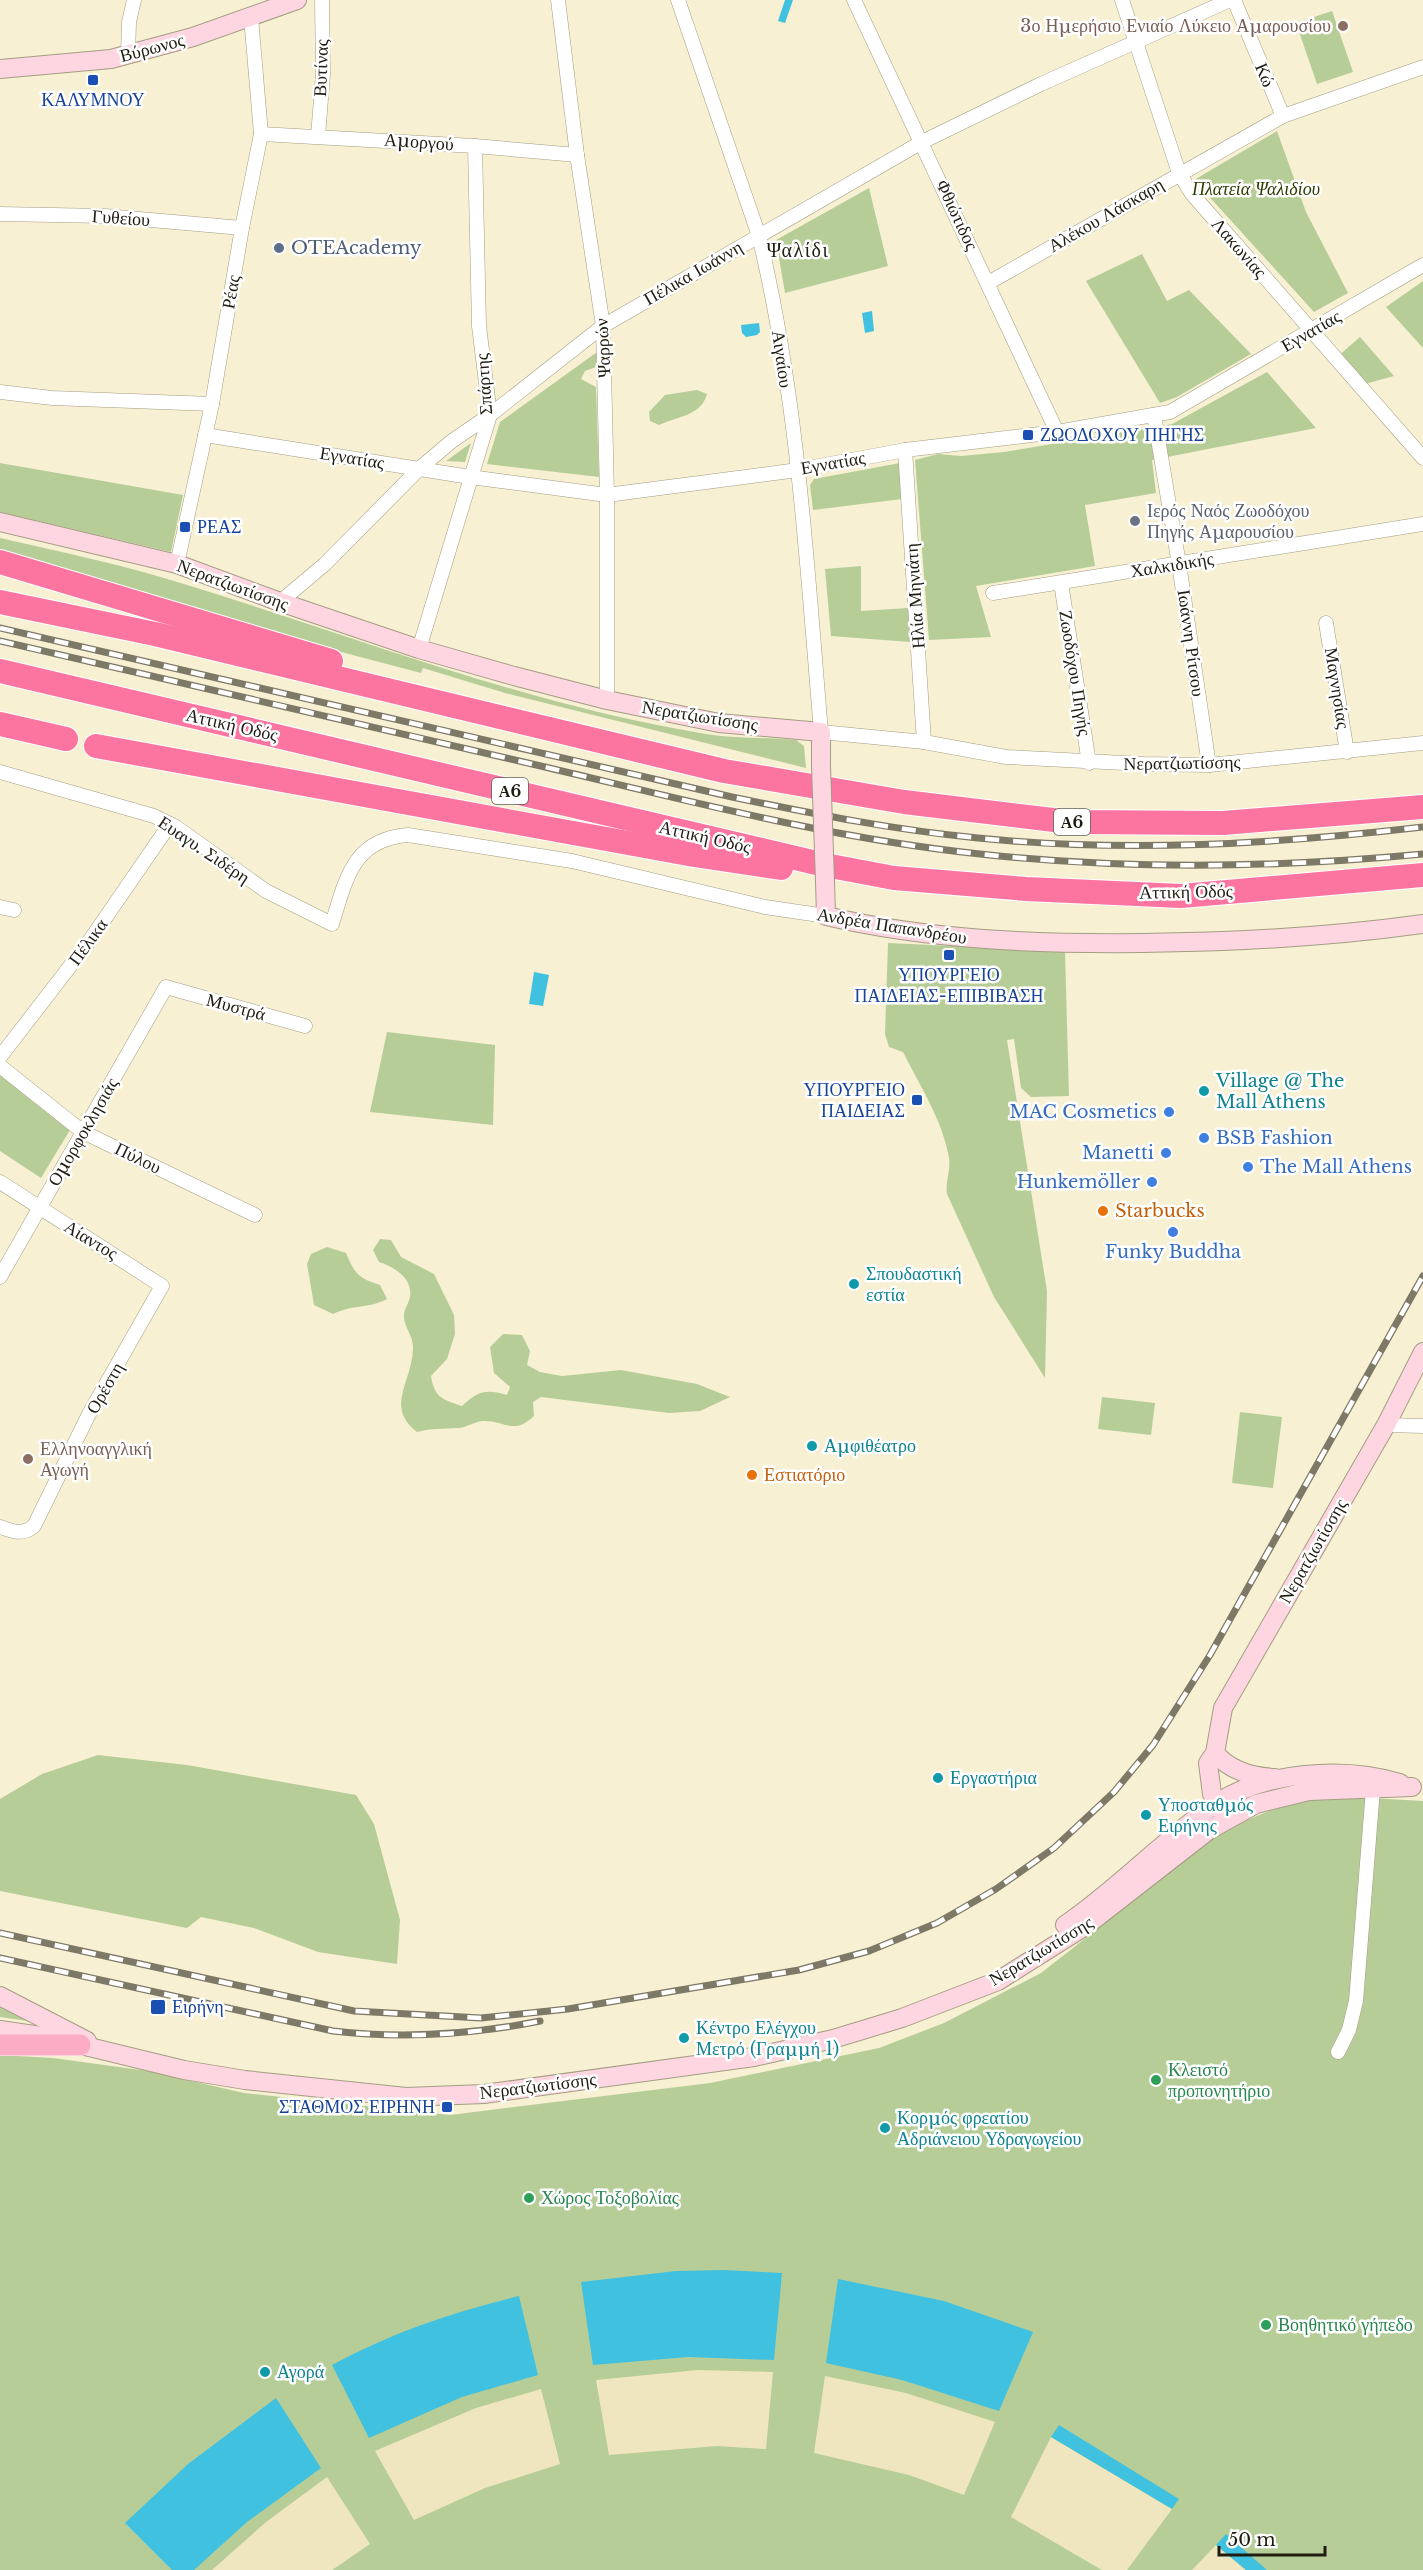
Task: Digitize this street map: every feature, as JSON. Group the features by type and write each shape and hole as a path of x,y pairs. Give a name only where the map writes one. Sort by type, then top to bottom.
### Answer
{"highway":[{"path":"0,562 324,658 421,697"},
{"name":"Α6","path":"0,602 155,634 724,771 904,802 1070,822 1223,823 1423,807"},
{"name":"Αττική Οδός","path":"0,671 825,873 1026,890 1180,896 1423,875"},
{"path":"0,724 66,739"},
{"path":"96,746 754,866 825,873"}],"main road":[{"path":"0,2045 80,2045"}],"street":[{"path":"128,55 129,21 134,0"},
{"name":"Βύρωνος","path":"0,69 92,62 128,55 251,17 297,0"},
{"name":"Βυτίνας","path":"318,136 323,74 322,0"},
{"name":"Ψαρρών","path":"558,0 577,155 603,326 607,495 607,700"},
{"name":"Αιγαίου","path":"678,0 759,236 774,307 798,470 821,732"},
{"name":"Φθιώτιδος","path":"854,0 1057,432"},
{"name":"Λακωνίας","path":"1122,0 1134,43 1179,173 1192,194 1423,458"},
{"name":"Πέλικα Ιωάννη","path":"280,602 325,564 420,468 603,326 922,142 1010,98 1232,0"},
{"name":"Κώ","path":"1232,0 1283,116"},
{"name":"Ρέας","path":"177,564 212,404 242,228 261,134 251,17"},
{"name":"Αλέκου Λάσκαρη","path":"988,283 1283,116 1423,67"},
{"name":"Αμοργού","path":"261,134 475,146 577,155"},
{"name":"Σπάρτης","path":"419,649 489,415 479,326 475,146"},
{"name":"Γυθείου","path":"0,214 105,216 242,228"},
{"name":"Εγνατίας","path":"205,435 470,477 607,495 798,470 905,450 1057,432 1173,410 1423,265"},
{"path":"0,392 52,398 212,404"},
{"name":"Ιωάννη Ρίτσου","path":"1154,415 1209,765"},
{"name":"Ηλία Μηνιάτη","path":"905,450 924,742"},
{"name":"Νερατζιωτίσσης","path":"0,522 177,564 419,649 607,700 719,723 924,742 1006,757 1089,763 1209,765 1347,753 1423,743"},
{"name":"Χαλκιδικής","path":"993,593 1423,524"},
{"name":"Ζωοδόχου Πηγής","path":"1062,583 1089,763"},
{"name":"Μαγνησίας","path":"1326,623 1347,753"},
{"path":"821,732 826,916"},
{"name":"Ευαγυ. Σιδέρη","path":"0,772 140,810 170,824 266,891 332,924 351,870 371,846"},
{"name":"Πέλικα","path":"0,1057 88,944 170,824"},
{"name":"Ανδρέα Παπανδρέου","path":"371,846 395,836 424,836 572,861 765,907 826,916 893,930 932,934 1073,943 1251,940 1423,924"},
{"path":"0,908 15,910"},
{"name":"Μυστρά","path":"166,987 305,1026"},
{"name":"Ομορφοκλησιάς","path":"1,1273 166,987"},
{"name":"Πύλου","path":"0,1066 84,1131 255,1215"},
{"name":"Αίαντος","path":"0,1182 38,1208 157,1280 161,1289 151,1307"},
{"name":"Ορέστη","path":"0,1527 20,1533 27,1532 34,1526 89,1414 151,1307"},
{"name":"Νερατζιωτίσσης","path":"1224,1806 1208,1772 1208,1763 1215,1753 1220,1720 1227,1700 1386,1425 1423,1352"},
{"path":"1386,1425 1423,1426"},
{"path":"1215,1753 1232,1768 1256,1777 1289,1778"},
{"path":"1232,1768 1224,1806 1328,1789 1418,1787"},
{"name":"Νερατζιωτίσσης","path":"0,2030 48,2037 235,2079 406,2097 484,2094 776,2053 902,2018 967,1991 998,1981 1078,1931 1224,1806 1249,1788 1289,1778 1328,1773 1376,1776 1418,1787"},
{"path":"1338,2052 1349,2030 1356,2001 1373,1789"},
{"name":"Νερατζιωτίσσης","path":"0,1996 68,2029 101,2050"}],"green space":[{"path":"1332,11 1353,72 1317,84 1296,23"},
{"name":"Πλατεία Ψαλιδίου","path":"1277,131 1306,212 1348,293 1314,312 1194,180"},
{"path":"869,188 888,266 785,293 776,240"},
{"path":"1142,254 1167,301 1189,290 1251,354 1177,397 1160,403 1086,281"},
{"path":"1423,281 1423,348 1386,307"},
{"path":"1360,337 1394,376 1361,385 1337,357"},
{"path":"597,352 596,367 585,371 581,379 596,387 599,477 487,464 500,422"},
{"path":"1267,372 1316,428 1152,460 1156,493 1085,505 1095,566 976,586 991,637 929,640 915,460 938,454 961,456 1004,452 1172,424"},
{"path":"697,390 707,394 700,407 694,411 659,425 650,421 649,412 665,395"},
{"path":"471,443 465,462 446,461"},
{"path":"0,463 183,495 171,552 0,512"},
{"path":"900,463 902,499 813,510 810,485 814,479"},
{"path":"0,538 161,577 443,668 573,706 706,734 796,740 804,746 806,768 505,693 423,668 421,673 307,643 0,554"},
{"path":"861,566 861,611 908,608 910,642 831,636 825,569"},
{"path":"888,943 1065,951 1069,1096 1031,1097 1021,1088 1014,1039 1007,1040 1047,1291 1045,1378 994,1297 947,1194 949,1158 942,1131 930,1104 903,1052 889,1047 885,1034"},
{"path":"387,1032 495,1045 493,1125 370,1112"},
{"path":"0,1074 70,1130 41,1178 0,1151"},
{"path":"380,1239 391,1240 401,1257 434,1274 454,1315 455,1334 447,1359 431,1376 434,1389 440,1397 450,1402 462,1406 478,1394 493,1392 507,1395 510,1387 494,1373 490,1347 503,1334 522,1335 530,1351 527,1365 540,1372 562,1376 621,1370 697,1384 730,1397 700,1411 669,1413 541,1397 533,1402 534,1416 520,1425 509,1426 482,1421 459,1428 417,1432 407,1422 402,1412 401,1402 413,1346 404,1319 410,1297 409,1284 401,1274 379,1262 373,1250"},
{"path":"327,1247 346,1253 358,1274 380,1285 387,1299 333,1314 314,1305 307,1264 311,1254"},
{"path":"1102,1397 1155,1403 1151,1435 1098,1429"},
{"path":"1240,1412 1282,1417 1273,1488 1232,1483"},
{"path":"98,1755 187,1765 356,1795 374,1824 400,1920 397,1964 318,1952 254,1928 201,1917 187,1928 0,1891 0,1799 42,1774"},
{"path":"1332,1796 1423,1801 1423,2570 0,2570 0,2055 53,2058 148,2071 244,2093 450,2115 710,2083 879,2048 944,2023 1041,1973 1225,1829 1274,1809"},
{"path":"0,2004 34,2022 0,2017"}],"sand":[{"path":"698,2370 773,2372 766,2449 717,2446 609,2455 596,2380"},
{"path":"825,2376 906,2393 995,2422 964,2495 909,2475 814,2453"},
{"path":"541,2389 560,2464 485,2488 414,2520 375,2451 476,2408"},
{"path":"1051,2437 1172,2509 1127,2570 1102,2570 1011,2517"},
{"path":"327,2477 370,2544 332,2570 212,2570 266,2522"},
{"path":"1216,2545 1246,2570 1192,2570"}],"water":[{"path":"785,0 793,0 785,23 778,21"},
{"path":"872,311 874,331 865,333 862,313"},
{"path":"759,323 760,332 757,335 746,337 742,333 741,325"},
{"path":"534,972 549,975 543,1006 529,1004"},
{"path":"723,2270 782,2273 774,2360 688,2357 593,2365 581,2282 676,2271"},
{"path":"838,2279 944,2301 1033,2332 999,2411 902,2380 826,2363"},
{"path":"519,2296 538,2375 462,2397 369,2438 332,2365 423,2324"},
{"path":"276,2398 321,2468 247,2522 194,2570 172,2570 125,2523 188,2464"},
{"path":"1059,2425 1179,2499 1172,2509 1051,2437"},
{"path":"1226,2534 1267,2570 1246,2570 1216,2545"}],"railway":[{"path":"0,628 732,797 916,831 1034,843 1145,846 1256,842 1423,827"},
{"path":"0,641 707,806 871,839 980,854 1146,865 1312,862 1423,854"},
{"path":"0,1933 354,2011 481,2018 568,2009 799,1970 869,1951 937,1923 996,1889 1054,1848 1114,1792 1153,1745 1210,1655 1423,1276"},
{"path":"0,1958 333,2031 385,2035 437,2034 488,2030 540,2021"}],"place":[{"name":"3ο Ημερήσιο Ενιαίο Λύκειο Αμαρουσίου","path":"1343,26"},
{"name":"ΚΑΛΥΜΝΟΥ","path":"93,80"},
{"name":"OTEAcademy","path":"279,248"},
{"name":"ΖΩΟΔΟΧΟΥ ΠΗΓΗΣ","path":"1028,435"},
{"name":"Ιερός Ναός Ζωοδόχου Πηγής Αμαρουσίου","path":"1135,521"},
{"name":"ΡΕΑΣ","path":"185,527"},
{"name":"ΥΠΟΥΡΓΕΙΟ ΠΑΙΔΕΙΑΣ-ΕΠΙΒΙΒΑΣΗ","path":"949,955"},
{"name":"Village @ The Mall Athens","path":"1204,1091"},
{"name":"ΥΠΟΥΡΓΕΙΟ ΠΑΙΔΕΙΑΣ","path":"917,1100"},
{"name":"MAC Cosmetics","path":"1169,1112"},
{"name":"BSB Fashion","path":"1204,1138"},
{"name":"Manetti","path":"1166,1153"},
{"name":"The Mall Athens","path":"1248,1167"},
{"name":"Hunkemöller","path":"1152,1182"},
{"name":"Starbucks","path":"1103,1211"},
{"name":"Funky Buddha","path":"1173,1232"},
{"name":"Σπουδαστική εστία","path":"854,1284"},
{"name":"Αμφιθέατρο","path":"812,1446"},
{"name":"Ελληνοαγγλική Αγωγή","path":"28,1459"},
{"name":"Εστιατόριο","path":"752,1475"},
{"name":"Εργαστήρια","path":"938,1778"},
{"name":"Υποσταθμός Ειρήνης","path":"1146,1815"},
{"name":"Ειρήνη","path":"158,2007"},
{"name":"Κέντρο Ελέγχου Μετρό (Γραμμή 1)","path":"684,2038"},
{"name":"Κλειστό προπονητήριο","path":"1156,2080"},
{"name":"ΣΤΑΘΜΟΣ ΕΙΡΗΝΗ","path":"447,2107"},
{"name":"Κορμός φρεατίου Αδριάνειου Υδραγωγείου","path":"885,2128"},
{"name":"Χώρος Τοξοβολίας","path":"529,2198"},
{"name":"Βοηθητικό γήπεδο","path":"1266,2325"},
{"name":"Αγορά","path":"265,2372"}],"district":[{"name":"Ψαλίδι","path":"798,250"}]}
